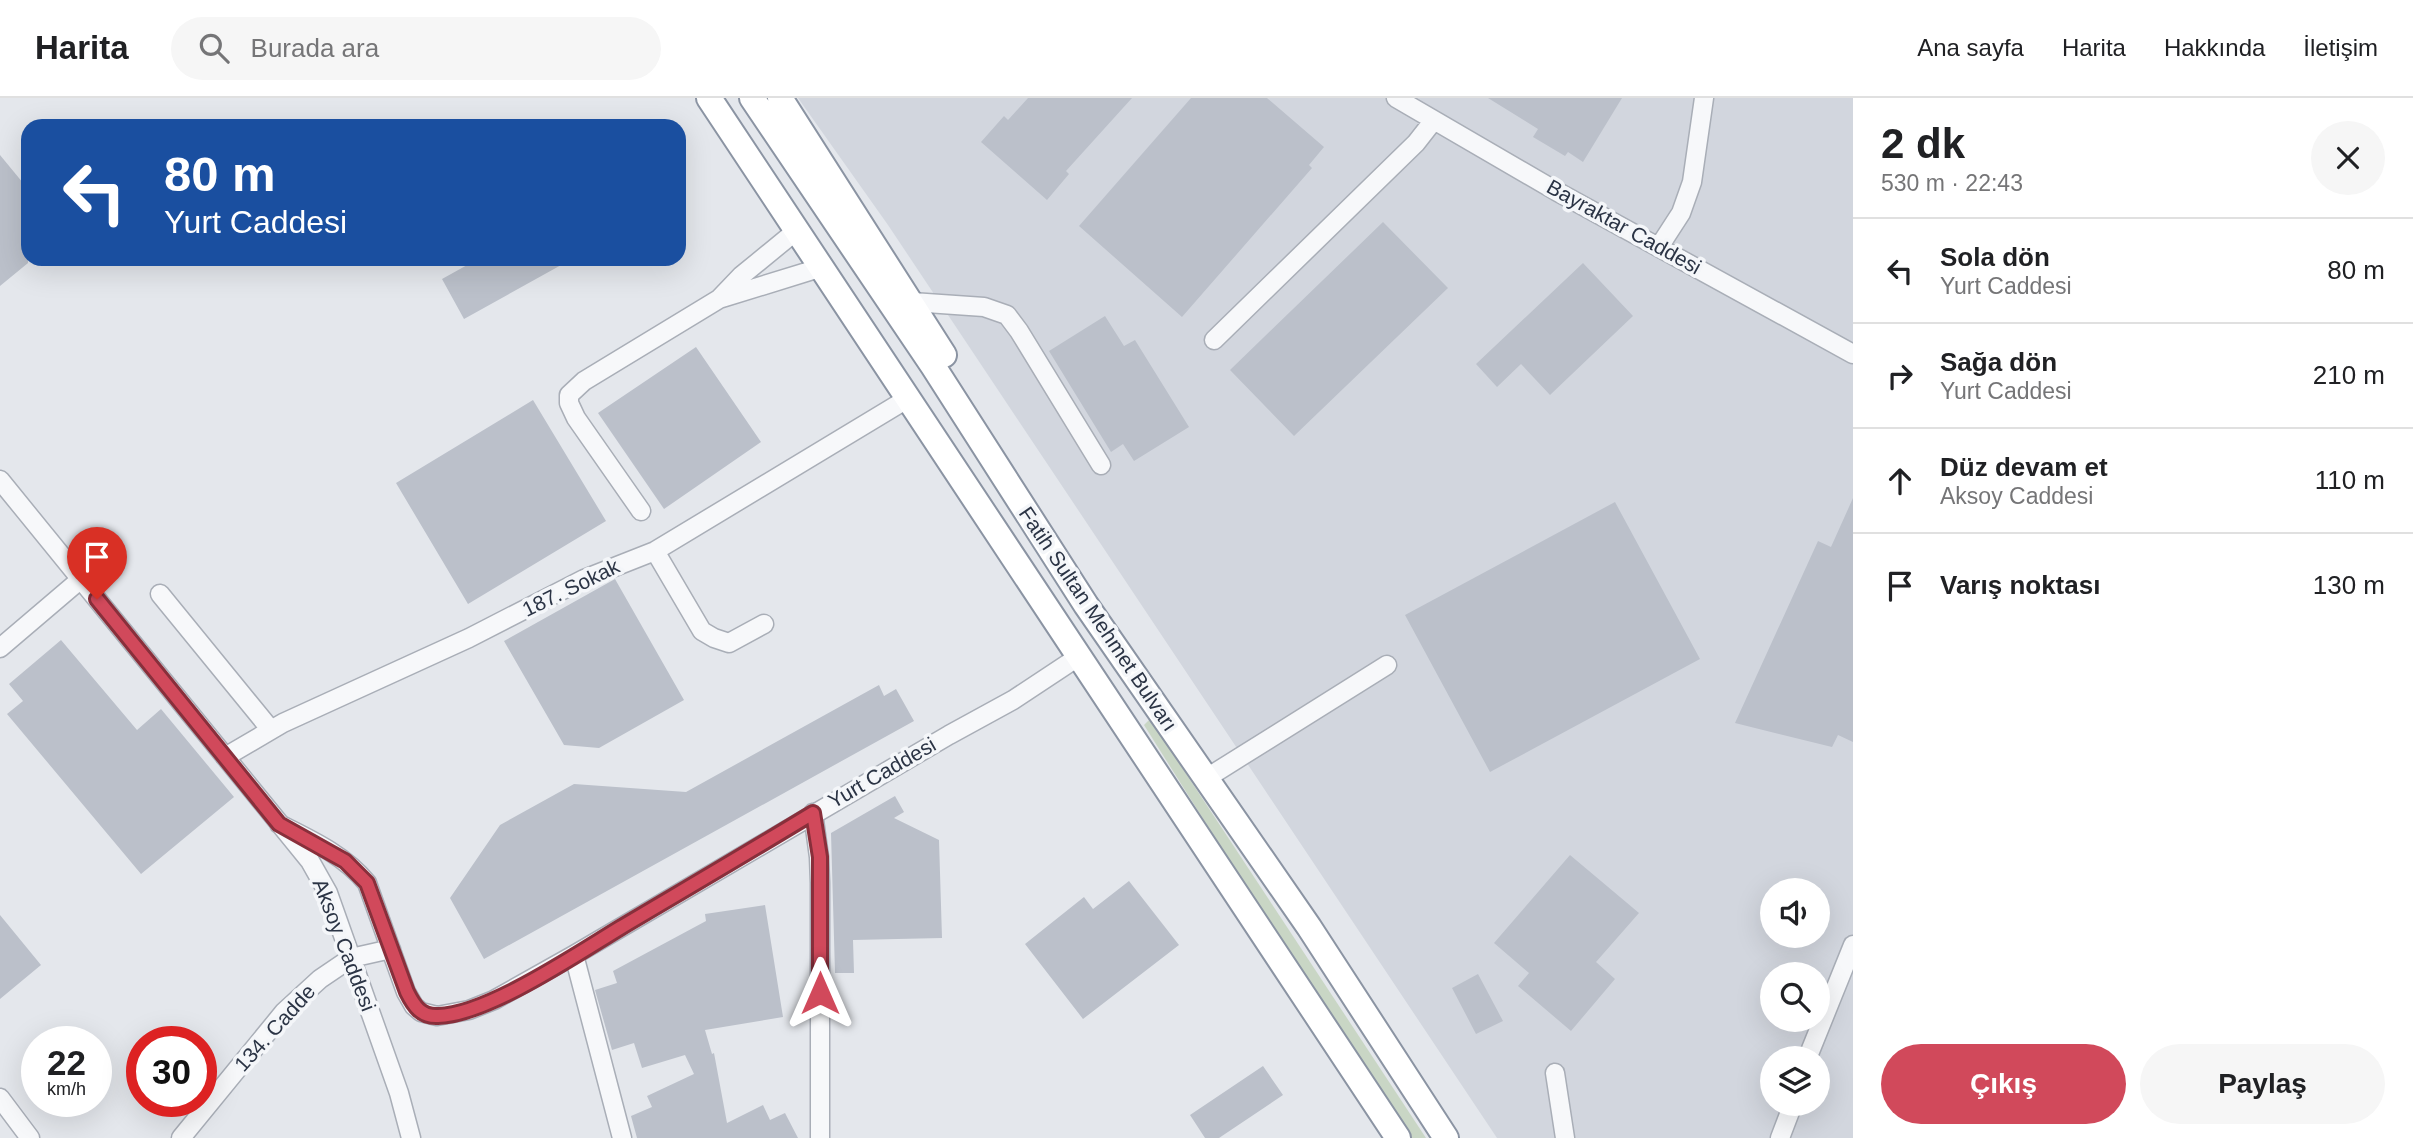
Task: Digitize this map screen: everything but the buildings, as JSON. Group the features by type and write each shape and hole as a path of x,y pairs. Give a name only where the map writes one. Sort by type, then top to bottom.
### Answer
{"highway":[{"path":"700,98 759,173"},
{"name":"Fatih Sultan Mehmet Bulvarı","path":"709,98 1398,1138"},
{"name":"Fatih Sultan Mehmet Bulvarı","path":"752,98 815,189 1086,605 1309,927 1446,1138"},
{"path":"780,98 956,375 981,442"}],"street":[{"name":"Bayraktar Caddesi","path":"1396,98 1853,354"},
{"path":"1659,247 1681,213 1692,182 1704,98"},
{"path":"1214,340 1416,143 1434,120"},
{"path":"719,299 741,276 796,231"},
{"path":"641,511 576,418 569,403 569,395 584,381 719,299 813,270 822,270"},
{"path":"912,302 984,307 1007,315 1101,465"},
{"name":"187. Sokak","path":"225,757 271,730 469,638 584,579 654,551 907,399"},
{"name":"Aksoy Caddesi","path":"0,480 320,876 398,1093 411,1138"},
{"path":"654,551 702,631 729,643 764,624"},
{"path":"0,648 81,579"},
{"path":"160,594 271,730"},
{"name":"Yurt Caddesi","path":"279,824 345,861 367,883 414,1006 421,1012 437,1016 469,1010 494,1000 574,956 813,813 1013,700 1078,657"},
{"path":"1205,779 1387,665"},
{"path":"813,813 820,857 820,1138"},
{"path":"1812,1046 1853,945"},
{"name":"134. Cadde","path":"181,1138 285,1012 330,970 351,958 391,949"},
{"path":"574,956 622,1138"},
{"path":"1555,1073 1565,1138"},
{"path":"0,1098 30,1138"},
{"path":"1784,1130 1798,1138"}],"shaded area":[{"path":"798,98 1853,98 1853,1138 1497,1138 888,225"}],"green space":[{"path":"1150,719 1426,1138 1411,1138 1246,887 1144,725"}],"route":[{"path":"97,599 279,824 345,861 367,883 407,992 414,1006 421,1012 437,1016 450,1015 494,1000 574,956 813,813 820,857 820,993"}]}
